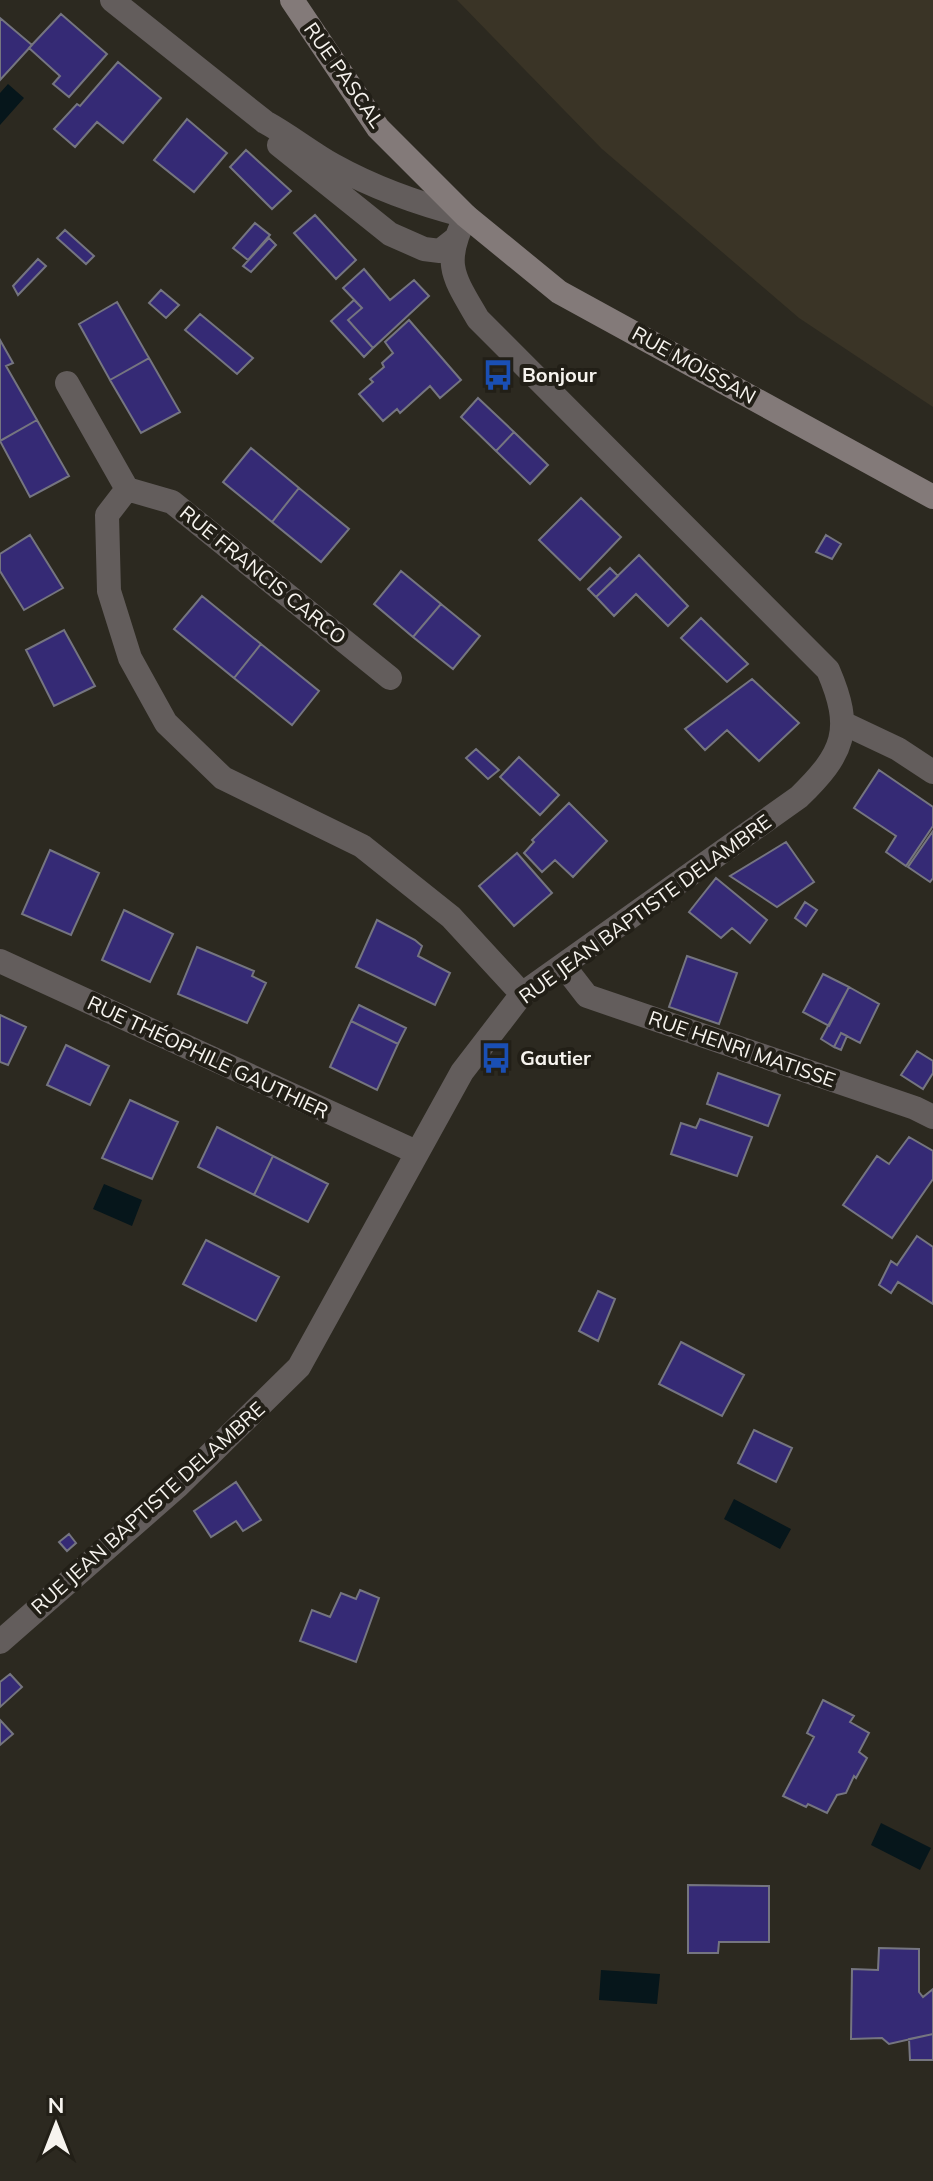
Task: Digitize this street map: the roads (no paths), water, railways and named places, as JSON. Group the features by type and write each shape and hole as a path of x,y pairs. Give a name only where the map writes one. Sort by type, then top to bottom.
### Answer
{"main road":[{"name":"RUE PASCAL","path":"292,0 378,128 466,216"},
{"name":"RUE MOISSAN","path":"466,216 559,292 933,497"}],"street":[{"path":"112,0 265,122 291,135 330,163 376,188 415,203 466,216"},
{"path":"265,122 280,146 390,234 424,249 440,251 454,240"},
{"name":"RUE JEAN BAPTISTE DELAMBRE","path":"0,1642 178,1486 299,1367 462,1072 522,994 799,797 824,773 840,747 843,723 838,693 828,670 478,319 454,276 454,240 466,216"},
{"path":"67,383 127,489 107,515 109,591 130,658 166,723 223,778 362,846 451,917 522,994"},
{"name":"RUE FRANCIS CARCO","path":"127,489 172,502 390,678"},
{"path":"843,723 898,749 933,772"},
{"name":"RUE THÉOPHILE GAUTHIER","path":"0,961 416,1152"},
{"name":"RUE HENRI MATISSE","path":"563,965 587,996 915,1108 933,1117"}],"place":[{"name":"Bonjour","path":"498,375"},
{"name":"Gautier","path":"496,1058"}]}
